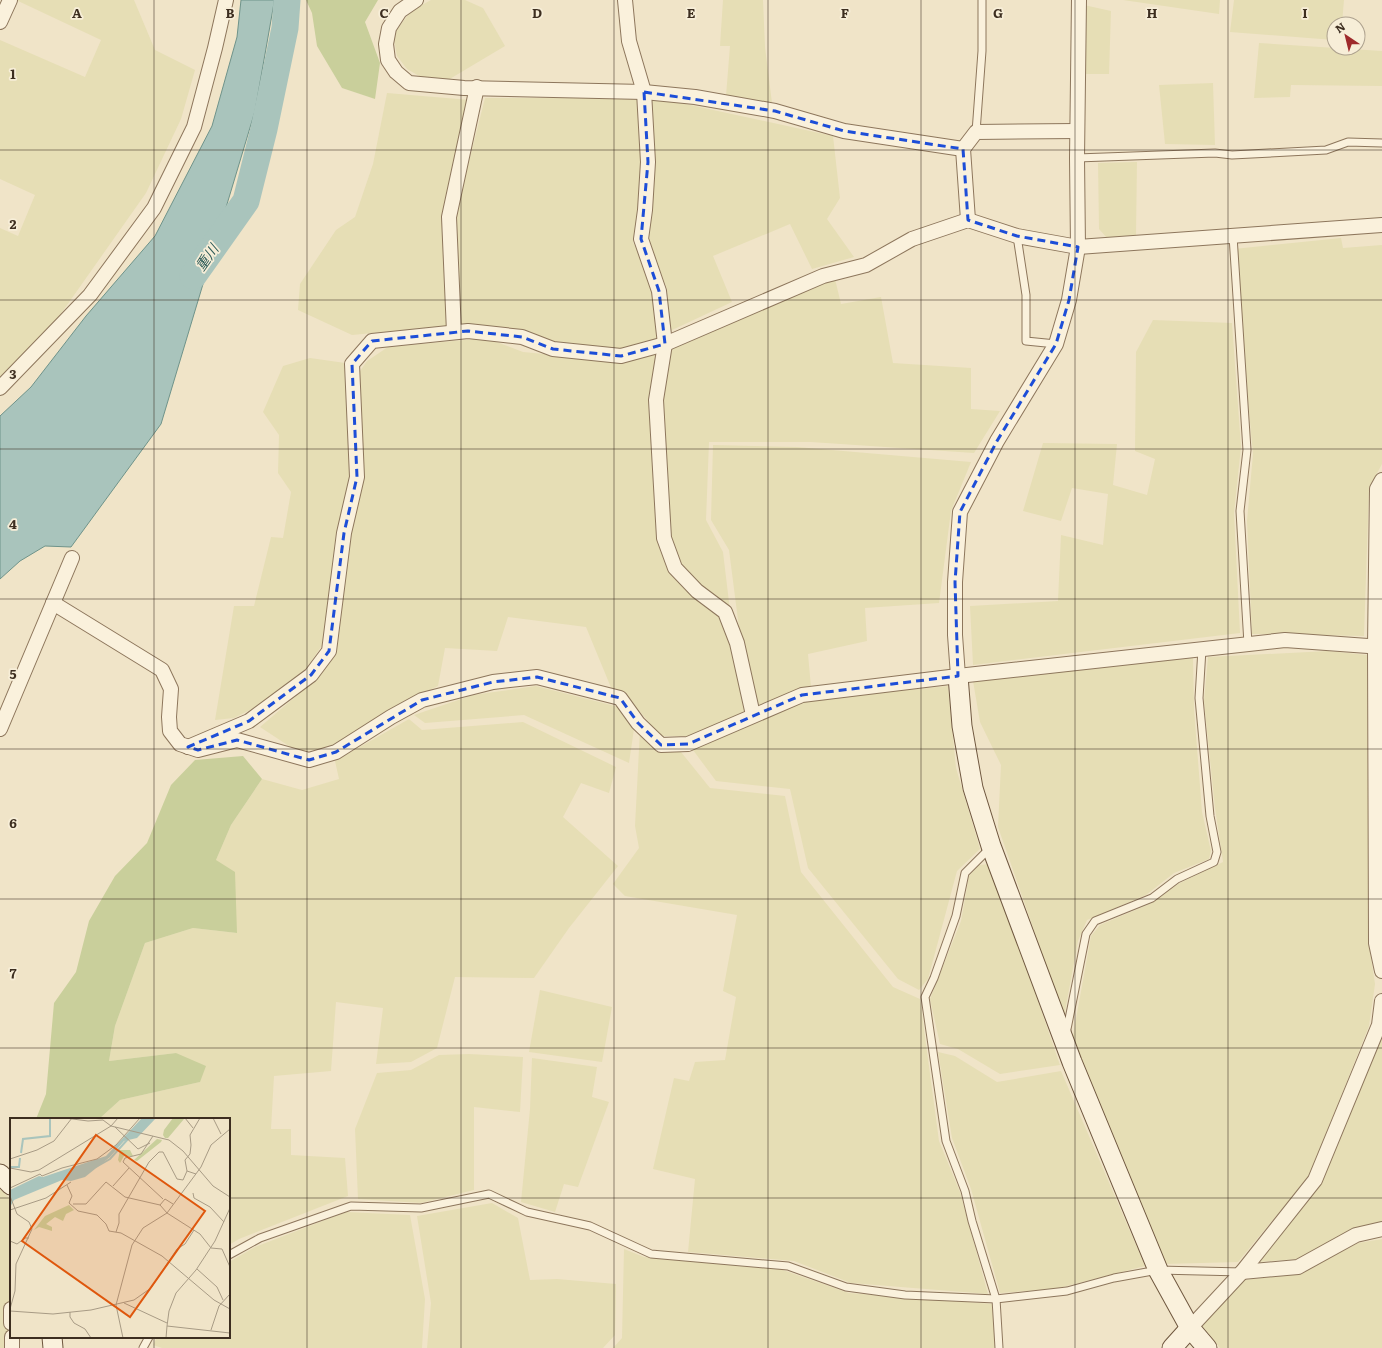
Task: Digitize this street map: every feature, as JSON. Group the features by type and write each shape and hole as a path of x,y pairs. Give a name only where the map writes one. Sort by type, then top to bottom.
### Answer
{"street":[{"path":"0,22 10,0"},
{"path":"0,388 90,295 154,208 194,127 226,0"},
{"path":"416,0 400,11 389,28 386,44 388,60 396,72 409,82 464,88 477,87 644,92 695,97 768,110 844,131 963,149"},
{"path":"625,0 629,41 644,92 648,162 645,210 641,239 659,291 665,344 656,400 664,538 675,568 697,591 725,612 737,644 753,715"},
{"path":"1079,0 1077,131 1078,247 1069,300 1056,344 997,441 960,512 955,582 955,635 962,726 974,788 991,846 1065,1042 1158,1270 1190,1328 1207,1348"},
{"path":"454,332 449,217 477,87"},
{"path":"968,220 963,149 976,132 1077,131"},
{"path":"188,747 249,721 311,675 329,651 344,533 357,477 352,364 372,341 468,331 522,337 553,349 621,356 665,344 823,276 866,265 912,239 968,220 1017,236 1078,247 1382,226"},
{"path":"1382,480 1377,489 1378,647 1376,944 1382,971"},
{"path":"0,729 72,558"},
{"path":"53,603 162,670 171,689 168,717 170,731 180,744 198,750 237,740 309,760 336,752 391,717 422,700 493,682 537,677 620,698 638,723 661,745 688,744 802,695 958,676 1285,640 1378,647"},
{"path":"1172,1348 1242,1272 1315,1180 1379,1025 1382,1001"},
{"path":"0,1174 10,1184"},
{"path":"1242,1272 1298,1267 1356,1235 1382,1229"},
{"path":"52,1338 53,1348"}],"lane":[{"path":"976,132 982,51 982,0"},
{"path":"1077,158 1216,153 1248,155 1326,150 1348,142 1382,143"},
{"path":"1017,236 1026,295 1026,341 1056,344"},
{"path":"1232,236 1247,450 1240,512 1248,644"},
{"path":"1065,1042 1086,934 1096,921 1152,898 1177,879 1214,862 1217,852 1210,816 1199,698 1202,649"},
{"path":"991,846 965,873 956,916 934,978 925,997 946,1140 965,1191 972,1221 996,1299 1000,1348"},
{"path":"230,1254 260,1238 351,1206 420,1208 489,1194 526,1212 590,1226 651,1254 788,1266 846,1287 898,1294 996,1299 1067,1291 1114,1278 1158,1270 1242,1272"},
{"path":"143,1348 148,1338"}],"highlighted area":[{"path":"644,92 775,111 844,131 963,149 968,220 1017,236 1078,247 1069,300 1056,344 997,441 960,512 955,582 958,676 802,695 688,744 661,745 638,723 620,698 537,677 493,682 422,700 336,752 309,760 237,740 198,750 188,747 249,721 311,675 329,651 344,533 357,477 352,364 372,341 468,331 522,337 553,349 621,356 665,344 659,291 641,239 648,162"}],"shaded area":[{"path":"16,0 134,0 155,50 195,70 181,119 146,193 60,315 0,379 0,228 18,236 35,195 0,179 0,40 85,77 101,40"},
{"path":"431,0 465,0 483,8 505,46 448,80 421,77 407,69 397,56 393,35 411,11"},
{"path":"723,0 763,0 765,47 772,103 726,96 730,46 720,46"},
{"path":"1123,0 1220,0 1219,14"},
{"path":"1234,0 1344,0 1343,16 1326,16 1326,39 1230,32"},
{"path":"1084,5 1111,11 1109,74 1084,74"},
{"path":"1259,43 1326,47 1326,56 1366,56 1366,50 1382,51 1382,86 1291,85 1290,97 1254,98"},
{"path":"1213,83 1215,145 1165,144 1159,85"},
{"path":"387,93 470,100 444,221 447,326 352,335 298,310 300,284 336,230 355,217 373,164"},
{"path":"485,98 637,98 641,139 642,184 633,242 655,290 656,339 623,349 557,345 524,331 460,324 455,217"},
{"path":"650,100 681,103 833,136 840,198 827,219 854,257 812,269 790,224 713,256 732,302 670,331 667,289 648,239"},
{"path":"1137,162 1136,236 1108,239 1099,229 1098,163"},
{"path":"1341,238 1343,248 1382,245 1382,464 1369,488 1364,636 1252,634 1247,521 1253,454 1234,249"},
{"path":"835,279 841,304 881,297 893,363 971,368 971,409 1000,411 974,453 811,442 709,442 706,520 723,552 735,652 750,709 691,736 660,736 628,697 612,690 586,627 508,617 497,651 445,648 438,686 409,700 330,748 298,752 260,727 316,679 350,532 358,374 367,361 388,347 486,338 523,352 618,361 812,284"},
{"path":"1153,320 1232,323 1241,447 1234,513 1240,633 973,665 970,606 1058,601 1061,535 1103,545 1108,494 1072,488 1061,521 1023,511 1043,443 1117,444 1113,485 1147,495 1155,459 1135,451 1136,352"},
{"path":"310,358 345,363 352,483 336,534 323,644 302,675 256,707 234,718 215,720 234,606 254,606 271,537 283,538 291,492 278,473 279,435 263,412 283,366"},
{"path":"713,445 797,447 971,462 951,511 939,603 865,608 867,641 808,654 811,687 758,707 742,651 729,550 711,520"},
{"path":"1328,651 1367,655 1369,945 1375,984 1369,1026 1309,1176 1238,1262 1163,1264 1072,1041 1091,936 1100,925 1152,903 1178,884 1223,862 1215,808 1204,701 1208,657"},
{"path":"1193,658 1194,709 1202,812 1211,851 1209,859 1174,873 1146,895 1087,920 1078,941 1064,1017 998,827 1001,765 980,722 973,681"},
{"path":"536,686 619,707 634,729 629,763 524,715 425,723 414,715 473,695"},
{"path":"948,686 956,768 980,849 957,871 928,979 919,990 898,979 808,868 790,789 716,781 693,750 805,700"},
{"path":"409,719 422,730 523,722 616,767 609,793 581,783 563,817 618,866 569,928 534,978 455,977 437,1048 411,1062 376,1064 383,1008 336,1002 331,1071 274,1076 271,1129 291,1129 291,1155 345,1158 348,1196 239,1239 230,1244 230,1118 100,1118 120,1100 200,1082 176,1053 109,1061 115,1026 145,943 193,928 237,933 216,860 231,825 262,779 302,790 339,779 335,761"},
{"path":"640,730 657,752 681,752 710,788 785,796 801,872 893,987 920,999 939,1141 960,1192 988,1294 851,1283 794,1261 688,1252 695,1179 653,1169 674,1078 689,1081 695,1062 725,1060 736,997 723,991 737,915 625,896 613,884 639,848 635,826"},
{"path":"991,864 1060,1065 1000,1074 958,1049 940,1044 930,999 961,921 969,876 979,865"},
{"path":"540,990 612,1007 602,1062 529,1052"},
{"path":"1382,1037 1382,1222 1299,1259 1257,1262 1318,1184"},
{"path":"938,1052 955,1056 997,1082 1061,1071 1145,1266 1055,1289 1000,1293 971,1189 952,1138"},
{"path":"469,1054 523,1057 520,1112 474,1107 474,1190 421,1203 358,1199 355,1129 377,1073 411,1070 439,1055"},
{"path":"532,1058 597,1067 592,1097 609,1102 578,1187 564,1184 555,1212 521,1202 530,1109"},
{"path":"0,1188 10,1199 10,1338 21,1338 19,1348 0,1348"},
{"path":"492,1203 518,1218 530,1280 557,1279 616,1284 615,1335 603,1348 427,1348 431,1303 417,1216"},
{"path":"346,1212 410,1215 425,1299 422,1348 162,1348 153,1345 156,1338 230,1338 230,1261 255,1247"},
{"path":"1382,1239 1382,1348 1220,1348 1202,1326 1244,1280 1297,1274 1358,1243"},
{"path":"624,1249 644,1257 780,1269 849,1293 993,1304 995,1348 613,1348 622,1338"}],"green space":[{"path":"306,0 378,0 365,22 380,63 375,99 342,88 317,46 312,13"},
{"path":"243,756 262,779 231,825 216,860 235,872 237,933 193,928 145,943 115,1026 109,1061 176,1053 206,1066 200,1082 120,1100 100,1118 36,1118 46,1094 54,1003 76,972 89,921 115,876 147,843 171,785 195,760"}],"water":[{"path":"241,0 274,0 255,111 161,424 71,547 45,546 20,561 0,579 0,416 31,387 86,316 155,236 212,126 237,37"}],"waterway":[{"name":"重川","path":"193,276 246,201 264,129 285,28 287,0"}]}
